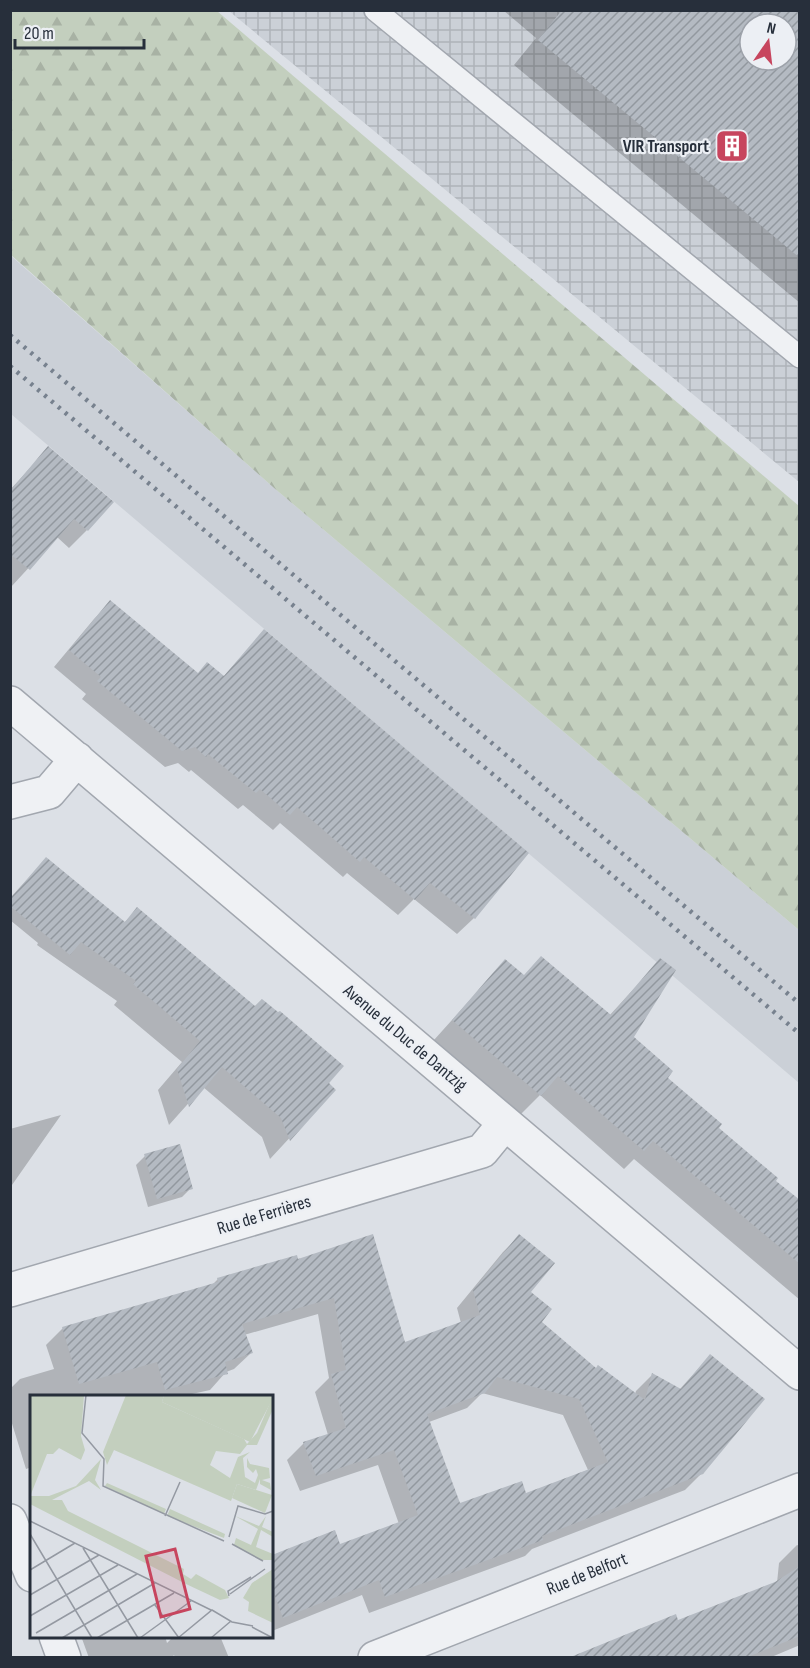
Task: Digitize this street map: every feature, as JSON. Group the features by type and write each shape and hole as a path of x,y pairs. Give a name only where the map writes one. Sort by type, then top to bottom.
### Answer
{"street":[{"name":"Avenue du Duc de Dantzig","path":"10,703 800,1373"},
{"path":"10,802 49,792 77,759"},
{"name":"Rue de Ferrières","path":"10,1290 482,1150 505,1123"},
{"name":"Rue de Belfort","path":"375,1658 800,1490"},
{"path":"10,1521 30,1570"},
{"path":"57,1638 64,1658"}],"lane":[{"path":"375,10 800,357"}],"shaded area":[{"path":"229,11 799,11 799,482"},
{"path":"10,255 274,488 799,930 799,1083 11,414"}],"green space":[{"path":"11,10 217,11 799,506 799,930 274,488 11,255"}],"building":[{"name":"VIR Transport","path":"562,10 800,10 800,258 538,40"},
{"path":"48,446 114,502 88,531 74,519 30,570 10,554 10,491"},
{"path":"110,600 198,673 207,662 224,676 264,629 529,853 475,919 430,883 415,900 364,857 360,862 297,807 290,815 260,789 256,793 208,754 206,757 195,747 182,751 97,681 101,677 69,650"},
{"path":"46,857 125,922 137,907 255,1006 262,999 278,1012 280,1011 344,1066 329,1083 336,1090 290,1141 281,1118 222,1067 189,1107 177,1069 200,1041 133,984 136,981 81,942 70,955 10,906 10,899"},
{"path":"541,956 611,1015 660,958 676,970 634,1037 673,1071 668,1078 722,1124 719,1128 778,1178 776,1181 800,1200 800,1264 653,1141 644,1151 558,1076 541,1096 452,1020 505,959 524,975"},
{"path":"180,1144 193,1189 157,1199 144,1154"},
{"path":"373,1234 405,1342 480,1315 473,1290 519,1234 555,1263 531,1292 552,1309 542,1322 596,1368 598,1365 645,1400 652,1373 681,1389 710,1354 765,1399 703,1474 542,1536 543,1540 385,1597 379,1580 283,1618 273,1591 273,1555 335,1530 340,1544 418,1515 394,1450 316,1476 303,1442 346,1428 331,1374 346,1370 334,1298 242,1324 253,1353 225,1362 228,1374 165,1390 157,1362 79,1384 62,1327 218,1282 217,1278 297,1255 298,1259","holes":["497,1377 579,1399 608,1462 526,1493 522,1481 460,1503 427,1414 485,1393"]},
{"path":"800,1566 800,1636 745,1658 573,1658 573,1656 676,1614 678,1620 775,1582"}],"railway":[{"path":"10,335 800,1004"},
{"path":"10,366 800,1034"}],"place":[{"name":"VIR Transport","path":"732,146"}]}
